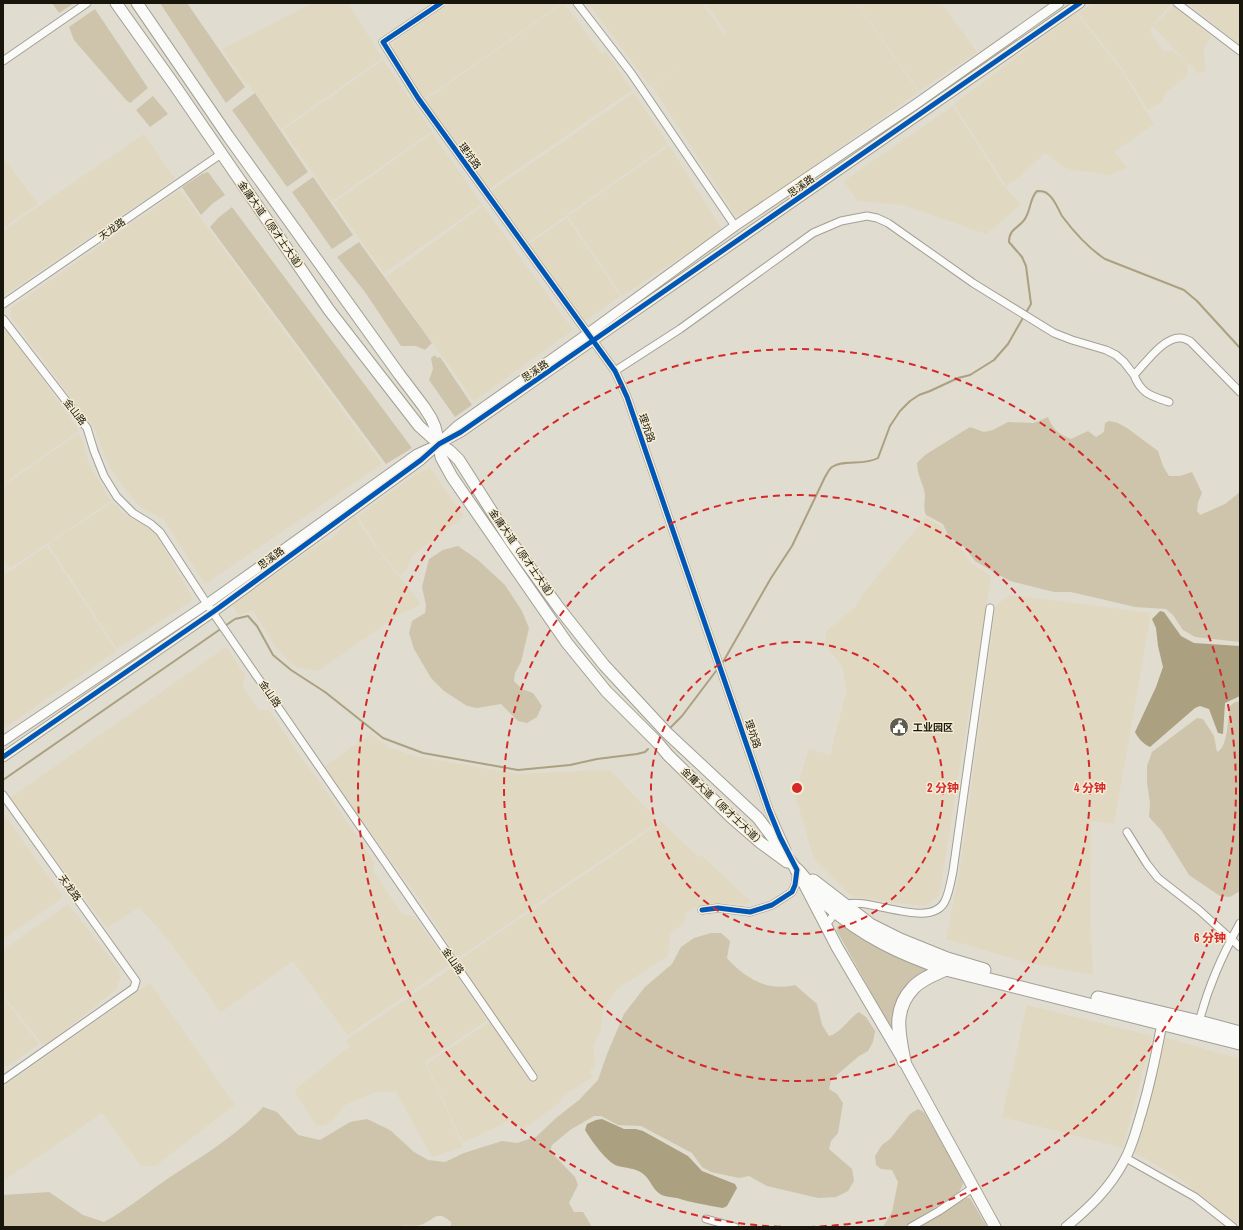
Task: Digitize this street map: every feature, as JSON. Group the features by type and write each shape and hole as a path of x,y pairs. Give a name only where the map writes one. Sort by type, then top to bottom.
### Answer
{"highway":[{"path":"797,870 878,941 918,959 946,969 1240,1043"},
{"path":"841,908 900,940 947,959 1012,978 1240,1033"},
{"path":"904,1061 898,1029 900,1010 905,999 914,987 946,969"}],"main road":[{"name":"金庸大道（原才士大道）","path":"116,3 173,83 329,310 420,426 439,444 450,451 462,464 510,540 559,608 604,665 668,734 758,818 797,870"},
{"name":"金庸大道（原才士大道）","path":"137,3 228,136 424,407 435,427 441,456 452,477 567,643 606,691 668,755 731,817 760,843 797,870"},
{"path":"658,743 668,734"},
{"path":"797,870 837,947 904,1061 996,1227"}],"street":[{"path":"3,61 87,3"},
{"name":"理坑路","path":"440,3 383,42 418,98 615,371 627,397 769,810 797,870"},
{"path":"577,3 631,73 735,226"},
{"name":"思溪路","path":"3,757 213,612 421,460 457,426 587,334 735,226 916,104 1059,3"},
{"name":"思溪路","path":"3,741 207,604 418,454 461,432 594,341 1080,3"},
{"path":"1177,3 1240,52"},
{"name":"天龙路","path":"3,304 221,154"},
{"path":"615,371 680,329 813,233 841,221 867,216 877,218 888,223 973,283 1054,333 1106,350 1116,355 1124,362 1134,375 1137,383 1146,393 1169,402"},
{"name":"金山路","path":"3,319 87,428 104,476 117,497 133,513 151,524 160,532 207,604 533,1077"},
{"path":"1134,375 1163,345 1176,338 1183,338 1190,341 1240,392"},
{"path":"826,925 841,908 856,903 913,913 925,913 934,911 941,907 945,901 953,871 990,608"},
{"name":"天龙路","path":"3,795 136,981 134,988 3,1080"},
{"path":"1127,832 1147,864 1158,878 1199,910 1240,947"},
{"path":"702,910 718,908 750,912 772,905 792,892 795,885 797,870"},
{"path":"1199,1022 1211,980 1240,923"},
{"path":"1066,1227 1098,1198 1111,1182 1130,1150 1144,1104 1162,1023"},
{"path":"1126,1158 1195,1197 1233,1227"},
{"path":"911,1227 939,1211 974,1187"},
{"path":"706,1219 735,1227"}],"shaded area":[{"path":"52,3 74,3 59,13"},
{"path":"160,3 187,3 245,87 226,103"},
{"path":"313,3 348,3 382,58 281,129 255,92 253,92 250,86 246,84 222,49"},
{"path":"450,3 562,3 424,99 393,49 395,41"},
{"path":"564,3 602,54 606,52 632,90 489,189 424,101"},
{"path":"588,3 702,3 725,35 727,33 705,3 856,3 918,92 744,216 735,215 652,86 686,62 650,86"},
{"path":"857,3 941,3 977,52 919,91"},
{"path":"1093,3 1171,4 1154,23 1150,32 1164,52 1173,50 1187,64 1188,75 1165,93 1163,101 1148,110 1121,67 1078,13"},
{"path":"1188,3 1240,3 1240,45"},
{"path":"1175,4 1211,37 1204,48 1205,72 1196,73 1193,66 1188,64 1153,26"},
{"path":"95,9 148,88 130,103 74,40 69,27"},
{"path":"1076,13 1121,70 1154,124 1114,152 1127,168 1109,175 1075,170 1063,167 1045,153 1018,178 1006,186 954,104"},
{"path":"383,60 432,131 332,201 283,130"},
{"path":"255,93 308,172 287,187 232,110"},
{"path":"634,93 668,144 528,242 491,191"},
{"path":"153,96 168,114 150,127 136,110"},
{"path":"953,106 1001,182 1021,205 986,234 903,205 857,201 844,181"},
{"path":"432,133 482,204 384,273 334,203"},
{"path":"144,134 175,179 3,296 3,231"},
{"path":"669,146 719,224 720,229 717,233 622,296 568,216"},
{"path":"3,157 38,204 3,228"},
{"path":"208,172 225,195 212,204 201,215 182,187 202,174"},
{"path":"313,177 353,235 332,249 292,192"},
{"path":"180,190 382,464 205,584 164,520 138,505 121,484 109,466 94,428 10,316 12,307"},
{"path":"483,206 573,330 474,401 386,277"},
{"path":"232,207 412,448 386,464 210,227 218,218"},
{"path":"567,218 620,296 582,323 528,245"},
{"path":"359,242 432,343 425,350 416,346 401,346 365,292 337,257"},
{"path":"3,330 9,332 79,431 3,484"},
{"path":"435,355 437,358 440,357 472,405 455,417 429,380 433,369 431,358"},
{"path":"1048,417 1056,431 1071,439 1088,431 1096,437 1104,432 1105,423 1109,421 1118,423 1127,428 1158,451 1163,466 1169,476 1180,476 1192,472 1202,493 1198,502 1197,511 1200,515 1225,504 1240,492 1240,642 1195,637 1183,630 1173,615 1166,609 1135,607 1071,592 1054,592 1010,581 975,561 964,547 949,537 943,524 926,515 924,507 925,495 918,472 917,463 925,455 970,427 984,432 993,430 1008,422 1034,423"},
{"path":"78,434 82,440 90,466 111,501 10,568 3,557 3,486"},
{"path":"430,468 463,515 457,522 412,556 406,571 400,575 378,549 358,516 418,473"},
{"path":"113,502 124,514 152,530 157,536 192,597 190,602 117,649 48,544"},
{"path":"355,516 375,547 421,603 416,607 399,614 318,671 296,667 276,648 253,610 239,615 232,605 327,539 329,541"},
{"path":"926,517 942,527 948,540 963,551 971,563 991,576 939,896 925,906 859,898 848,893 814,859 795,794 809,749 830,755 847,690 842,666 824,644 827,631 856,606 861,596"},
{"path":"47,546 116,651 3,729 3,576"},
{"path":"458,546 478,560 505,585 522,611 529,628 521,662 515,673 514,681 522,689 533,693 542,706 537,717 527,723 518,721 501,704 477,708 467,706 444,691 431,678 414,649 409,633 412,621 425,613 426,605 422,587 429,559 443,550"},
{"path":"1010,595 1151,613 1114,824 1091,821 1090,917 1093,975 1029,963 946,939 960,869 996,605"},
{"path":"1160,611 1164,612 1181,636 1194,643 1240,646 1240,696 1225,703 1223,734 1218,733 1209,709 1200,706 1195,708 1150,747 1141,741 1135,732 1156,687 1163,667 1158,646 1156,628 1152,619"},
{"path":"226,647 245,675 243,687 259,710 269,710 307,766 322,785 375,863 373,871 402,914 414,916 449,965 348,1035 293,961 221,1012 165,936 139,907 107,928 10,798"},
{"path":"1240,701 1240,891 1230,897 1220,896 1189,875 1161,830 1149,817 1150,803 1147,783 1147,766 1152,752 1197,718 1203,719 1214,736 1217,752 1221,749 1225,739 1230,706 1235,702"},
{"path":"371,734 390,748 418,757 518,774 611,771 657,820 647,829 458,958 418,897 324,767"},
{"path":"3,813 63,897 3,939"},
{"path":"660,820 697,856 701,855 749,900 747,904 726,903 695,907 686,913 684,923 670,934 668,956 618,988 603,1010 601,1029 593,1047 596,1065 590,1071 593,1077 565,1094 558,1104 523,1129 510,1120 463,1143 427,1064 496,1018 458,961 650,830"},
{"path":"68,904 119,969 120,978 116,990 48,1043 42,1044 3,995 3,950"},
{"path":"842,922 924,966 927,970 902,992 896,1002 891,1028 837,931 837,927"},
{"path":"711,933 721,933 730,941 727,958 741,972 757,982 766,985 785,987 795,985 817,1004 822,1025 829,1036 841,1029 859,1012 866,1017 875,1031 873,1042 868,1051 859,1056 831,1080 829,1089 837,1094 843,1103 838,1133 831,1141 829,1149 852,1169 854,1181 848,1191 836,1197 818,1198 767,1186 749,1176 739,1178 711,1172 702,1167 692,1153 641,1126 618,1125 601,1116 594,1116 570,1130 552,1145 550,1151 575,1177 578,1185 569,1203 574,1212 583,1212 592,1227 451,1227 451,1222 442,1216 438,1216 420,1225 397,1227 3,1227 3,1195 49,1192 83,1215 104,1222 219,1145 242,1127 263,1107 277,1112 298,1135 320,1140 350,1122 367,1119 390,1130 414,1152 428,1160 445,1162 464,1153 502,1141 517,1143 536,1137 556,1118 579,1100 598,1080 624,1014 645,987 672,964 681,947 694,938"},
{"path":"452,968 487,1020 425,1062 463,1147 432,1157 396,1092 375,1092 345,1105 330,1123 322,1126 315,1124 295,1092 297,1088 350,1046 345,1041"},
{"path":"150,983 235,1105 155,1166 141,1166 102,1113 3,1181 3,1087"},
{"path":"3,997 39,1044 3,1069"},
{"path":"1027,1005 1152,1036 1123,1148 1002,1117"},
{"path":"1166,1038 1240,1059 1240,1226 1176,1176 1135,1153"},
{"path":"918,1109 924,1112 962,1176 963,1184 959,1192 908,1225 904,1227 883,1227 892,1212 898,1182 892,1170 881,1169 876,1165 875,1156 882,1145 890,1139 910,1114"},
{"path":"602,1119 624,1129 636,1129 643,1131 688,1156 702,1171 735,1184 737,1188 727,1206 723,1208 664,1196 657,1192 647,1178 639,1171 618,1166 609,1161 585,1130 587,1124"},
{"path":"966,1198 970,1198 987,1227 920,1227"}],"waterway":[{"path":"723,662 771,578 792,546 830,469 842,463 867,462 878,458 890,426 900,411 910,401 919,395 958,378 970,375 994,360 1008,344 1031,304 1026,266 1022,257 1009,242 1013,230 1024,221 1033,197 1037,191 1045,192 1051,197 1071,228 1099,255 1105,259 1184,290 1197,301 1240,348"},
{"path":"3,780 235,619 248,616 257,626 273,655 291,670 325,692 383,738 423,753 518,770 570,765 597,759 637,754 645,752 648,749"},
{"path":"670,728 682,716 716,671"}],"cycle path":[{"path":"441,3 383,42 418,98 615,371 627,397 769,810 780,837 797,870 795,885 792,892 772,905 750,912 718,908 702,910"},
{"path":"3,757 213,612 421,460 439,444 461,432 1080,3"}],"place":[{"name":"工业园区","path":"899,727"}]}
